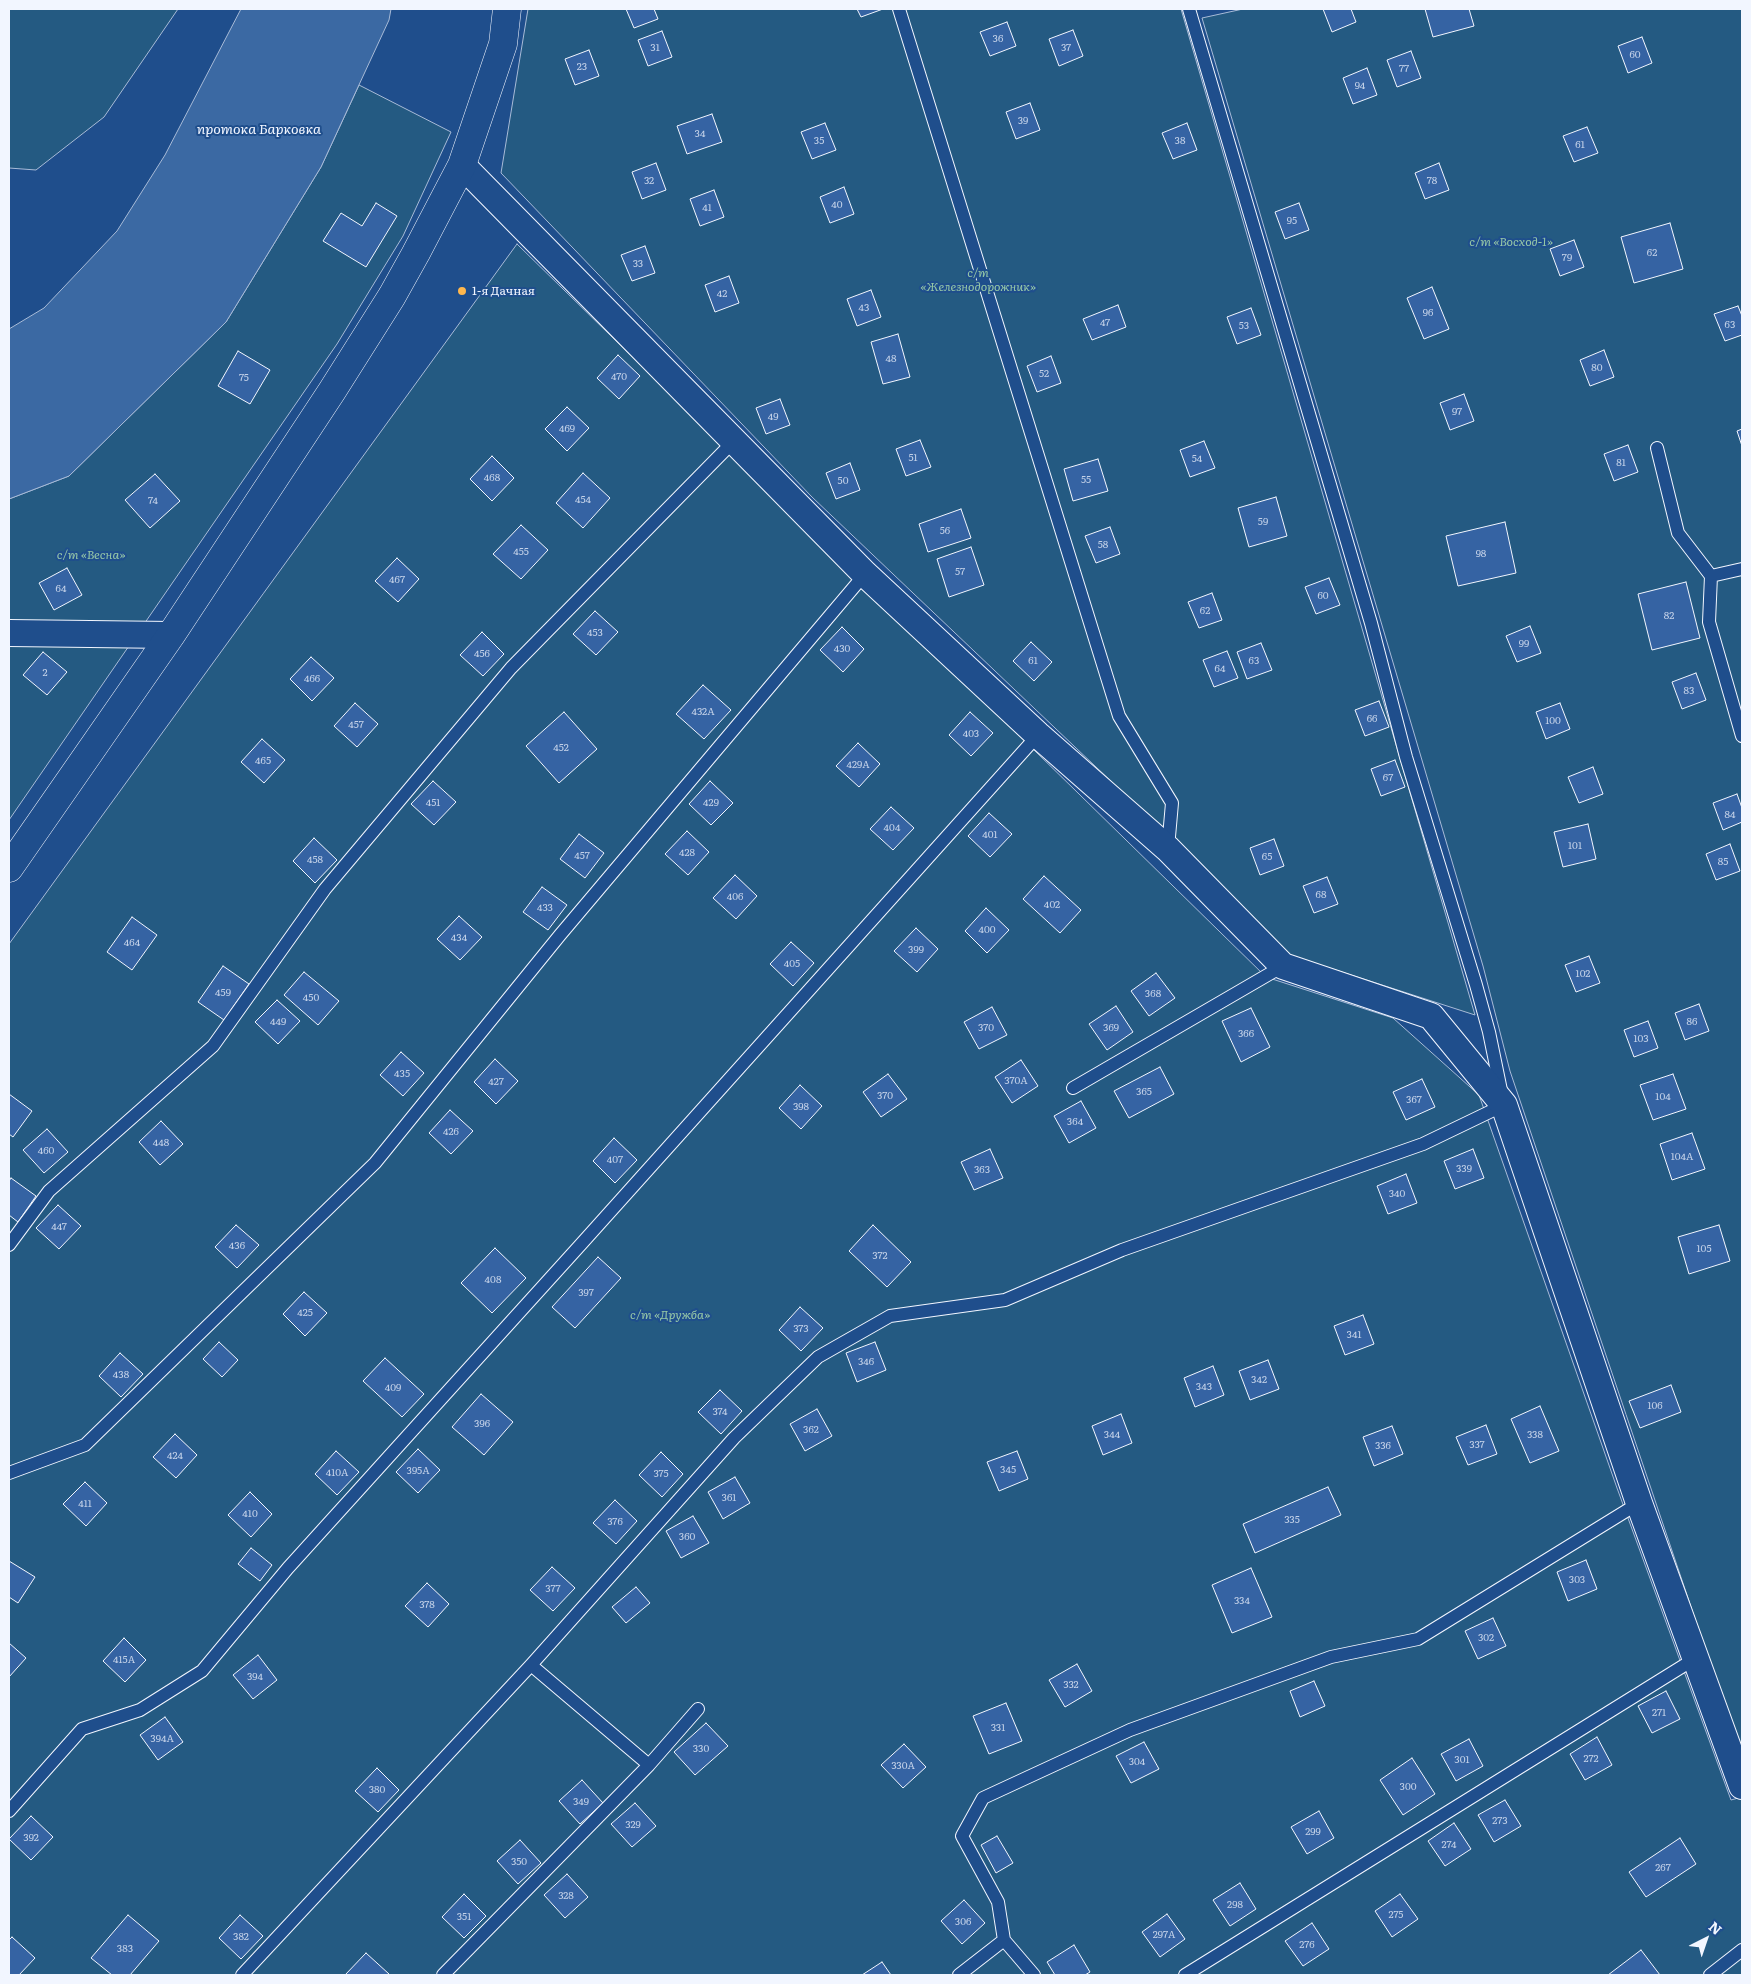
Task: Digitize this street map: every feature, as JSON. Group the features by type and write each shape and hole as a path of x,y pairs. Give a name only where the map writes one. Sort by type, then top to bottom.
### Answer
{"main road":[{"path":"9,868 171,635 392,296 462,165 503,44 507,9"}],"street":[{"path":"462,165 865,574 1038,735 1168,849 1283,966 1431,1016 1504,1105 1639,1503 1742,1784"},
{"path":"9,633 171,635"}],"lane":[{"path":"899,9 1119,716 1172,803 1168,849"},
{"path":"242,1975 531,1665 734,1438 818,1357 890,1316 1005,1300 1122,1250 1423,1144 1504,1105 1489,1032 1476,985 1406,757 1368,614 1189,9"},
{"path":"9,1244 49,1191 213,1046 325,890 511,668 734,440"},
{"path":"1657,448 1678,533 1711,576 1709,622 1742,736"},
{"path":"1711,576 1742,569"},
{"path":"9,1473 85,1445 375,1163 560,935 865,574"},
{"path":"9,1811 82,1729 140,1710 202,1671 288,1568 1038,735"},
{"path":"1073,1088 1283,966"},
{"path":"1034,1975 1004,1940 998,1902 962,1836 983,1798 1139,1726 1331,1657 1418,1639 1639,1503"},
{"path":"1185,1975 1696,1658"},
{"path":"531,1665 649,1766"},
{"path":"443,1975 649,1766 698,1709"},
{"path":"959,1975 1004,1940"},
{"path":"1710,1975 1742,1950"}],"green space":[{"path":"9,9 178,9 104,117 36,170 9,168"},
{"name":"с/т «Железнодорожник»","path":"528,9 1181,9 1475,1015 1289,955 1156,824 812,497 501,173"},
{"name":"с/т «Восход-1»","path":"1243,9 1742,9 1742,1758 1510,1071 1483,966 1202,18"},
{"name":"с/т «Весна»","path":"359,85 451,132 403,236 337,344 9,820 9,499 69,476 226,322 321,167"},
{"name":"с/т «Дружба»","path":"517,244 1266,977 1393,1018 1479,1095 1617,1488 1731,1800 1742,1797 1742,1975 9,1975 9,944"}],"water":[{"name":"протока Барковка","path":"241,9 391,9 389,20 321,167 226,322 69,476 9,499 9,329 44,308 117,231 165,155"}],"building":[{"path":"626,9 654,9 658,19 634,28"},
{"path":"857,9 883,9 861,17"},
{"path":"1323,9 1351,9 1356,22 1332,32"},
{"path":"1425,9 1469,9 1474,26 1433,37"},
{"path":"1007,22 1016,46 990,56 980,32"},
{"path":"1073,30 1083,56 1059,66 1049,39"},
{"path":"662,31 672,57 648,66 638,40"},
{"path":"1642,37 1652,63 1628,73 1618,46"},
{"path":"589,50 599,76 575,85 565,59"},
{"path":"1411,51 1421,78 1397,87 1387,60"},
{"path":"1367,68 1377,95 1353,104 1343,78"},
{"path":"1030,103 1040,130 1016,139 1006,112"},
{"path":"712,114 722,142 687,154 677,126"},
{"path":"825,123 836,150 812,159 801,132"},
{"path":"1187,123 1197,150 1173,159 1162,133"},
{"path":"1587,127 1598,153 1574,162 1563,136"},
{"path":"656,163 666,190 642,199 632,172"},
{"path":"1439,163 1449,190 1425,199 1415,173"},
{"path":"844,187 854,214 830,223 820,197"},
{"path":"714,190 724,217 700,226 690,199"},
{"path":"376,203 397,216 366,267 323,241 341,213 362,226"},
{"path":"1299,203 1309,230 1285,239 1275,212"},
{"path":"1670,223 1683,269 1634,283 1621,237"},
{"path":"1574,240 1584,267 1560,276 1550,249"},
{"path":"645,246 655,273 632,281 621,255"},
{"path":"729,276 739,303 715,312 705,285"},
{"path":"1432,287 1449,329 1424,339 1407,298"},
{"path":"871,290 881,317 857,326 847,299"},
{"path":"1118,305 1126,327 1092,340 1083,319"},
{"path":"1738,306 1742,316 1742,335 1725,341 1714,314"},
{"path":"1251,308 1261,335 1237,344 1227,317"},
{"path":"898,334 910,377 883,384 871,342"},
{"path":"1604,350 1614,377 1590,386 1580,360"},
{"path":"238,351 270,370 250,404 218,386"},
{"path":"618,355 640,376 619,399 597,378"},
{"path":"1051,356 1061,383 1037,392 1027,366"},
{"path":"1464,394 1474,421 1450,430 1440,403"},
{"path":"780,399 790,425 766,434 756,408"},
{"path":"567,407 589,428 567,451 545,429"},
{"path":"1742,429 1742,446 1737,431"},
{"path":"920,440 931,467 906,476 896,449"},
{"path":"1204,441 1215,468 1190,477 1180,450"},
{"path":"1628,445 1638,472 1614,481 1604,454"},
{"path":"492,456 514,478 492,501 470,479"},
{"path":"1098,459 1108,491 1073,501 1064,469"},
{"path":"850,463 860,490 836,499 826,473"},
{"path":"583,473 610,498 583,528 556,503"},
{"path":"155,474 180,501 150,528 125,500"},
{"path":"1276,497 1287,536 1249,547 1238,508"},
{"path":"961,509 971,538 928,552 919,524"},
{"path":"1505,522 1516,573 1458,586 1446,536"},
{"path":"521,525 548,550 521,579 493,554"},
{"path":"1110,527 1120,554 1096,563 1085,536"},
{"path":"971,547 984,585 949,597 937,559"},
{"path":"397,558 419,579 398,602 375,581"},
{"path":"67,568 82,595 54,610 39,583"},
{"path":"1329,578 1340,605 1316,614 1305,587"},
{"path":"1686,582 1700,638 1652,650 1638,594"},
{"path":"1212,593 1222,620 1199,628 1188,602"},
{"path":"595,611 618,632 596,655 573,634"},
{"path":"1530,626 1541,653 1517,662 1506,636"},
{"path":"842,627 864,649 843,672 820,650"},
{"path":"482,632 504,654 483,676 460,655"},
{"path":"1031,642 1052,662 1034,681 1013,661"},
{"path":"1261,643 1272,670 1247,679 1237,652"},
{"path":"1227,651 1238,678 1214,687 1203,660"},
{"path":"43,652 67,672 47,695 23,675"},
{"path":"311,657 334,678 312,701 290,679"},
{"path":"1696,673 1706,700 1682,709 1672,682"},
{"path":"703,685 731,710 704,739 676,714"},
{"path":"1379,701 1389,727 1365,736 1355,710"},
{"path":"355,703 378,724 357,747 334,726"},
{"path":"1560,703 1570,729 1546,739 1536,712"},
{"path":"564,712 597,749 559,783 526,746"},
{"path":"970,712 993,733 971,756 949,735"},
{"path":"262,739 285,760 264,783 241,762"},
{"path":"858,743 880,764 859,787 836,766"},
{"path":"1395,760 1405,787 1381,796 1371,769"},
{"path":"1593,767 1603,794 1579,803 1568,777"},
{"path":"433,781 456,802 434,825 411,804"},
{"path":"710,781 733,803 711,825 689,804"},
{"path":"1737,794 1742,808 1742,822 1723,830 1713,803"},
{"path":"891,807 914,828 893,850 870,829"},
{"path":"989,813 1012,834 990,857 968,836"},
{"path":"1588,824 1596,859 1563,867 1554,832"},
{"path":"687,831 709,852 688,875 665,854"},
{"path":"579,834 604,853 585,878 560,859"},
{"path":"314,838 337,860 315,883 293,861"},
{"path":"1274,839 1284,866 1260,875 1250,848"},
{"path":"1730,844 1740,871 1716,880 1706,854"},
{"path":"735,875 757,896 736,919 713,898"},
{"path":"1044,876 1081,910 1060,933 1023,899"},
{"path":"1327,877 1338,904 1314,913 1303,886"},
{"path":"542,887 567,905 548,930 523,912"},
{"path":"986,908 1009,930 987,953 965,931"},
{"path":"459,916 482,937 460,960 437,939"},
{"path":"132,917 157,935 132,970 107,952"},
{"path":"916,928 938,949 917,972 894,951"},
{"path":"791,942 814,963 793,986 770,964"},
{"path":"1589,956 1600,983 1576,992 1565,965"},
{"path":"223,966 249,984 224,1020 198,1002"},
{"path":"304,972 339,1001 318,1025 284,995"},
{"path":"1156,973 1175,998 1149,1016 1131,991"},
{"path":"277,1000 300,1021 278,1044 255,1022"},
{"path":"1699,1004 1709,1031 1685,1040 1675,1013"},
{"path":"1116,1006 1133,1032 1107,1050 1089,1024"},
{"path":"992,1007 1007,1035 979,1049 964,1022"},
{"path":"1251,1008 1270,1047 1241,1062 1222,1021"},
{"path":"1648,1021 1658,1048 1634,1057 1624,1030"},
{"path":"401,1052 424,1073 403,1096 380,1075"},
{"path":"495,1059 518,1081 496,1104 474,1082"},
{"path":"1021,1060 1038,1086 1012,1103 995,1077"},
{"path":"1160,1067 1174,1094 1129,1118 1114,1091"},
{"path":"888,1074 907,1099 881,1117 863,1092"},
{"path":"1673,1074 1686,1109 1653,1120 1640,1085"},
{"path":"1422,1079 1435,1107 1406,1120 1393,1092"},
{"path":"800,1085 822,1106 801,1129 779,1108"},
{"path":"9,1094 32,1111 13,1137 9,1134"},
{"path":"1081,1101 1096,1128 1069,1143 1054,1116"},
{"path":"450,1110 473,1131 451,1154 429,1133"},
{"path":"161,1121 183,1144 160,1165 139,1142"},
{"path":"47,1129 68,1152 44,1173 23,1150"},
{"path":"1692,1133 1705,1169 1672,1180 1660,1144"},
{"path":"614,1138 637,1160 615,1183 593,1161"},
{"path":"990,1149 1003,1178 974,1190 961,1162"},
{"path":"1473,1149 1484,1178 1455,1189 1444,1161"},
{"path":"1406,1174 1417,1203 1388,1214 1377,1186"},
{"path":"11,1178 36,1196 18,1222 9,1215 9,1181"},
{"path":"58,1205 81,1226 59,1249 36,1228"},
{"path":"236,1225 259,1245 237,1268 215,1247"},
{"path":"873,1225 911,1262 887,1287 849,1251"},
{"path":"1719,1225 1730,1261 1689,1274 1678,1237"},
{"path":"495,1248 526,1278 492,1313 461,1283"},
{"path":"598,1257 621,1278 575,1328 552,1307"},
{"path":"304,1292 327,1313 305,1336 283,1314"},
{"path":"800,1307 823,1328 801,1351 779,1330"},
{"path":"1363,1315 1374,1344 1345,1355 1334,1326"},
{"path":"219,1342 238,1360 222,1377 203,1359"},
{"path":"875,1342 886,1370 857,1382 846,1353"},
{"path":"120,1353 143,1374 121,1397 99,1376"},
{"path":"385,1358 424,1394 402,1417 363,1381"},
{"path":"1268,1360 1279,1389 1250,1400 1239,1371"},
{"path":"1213,1366 1224,1395 1195,1407 1184,1378"},
{"path":"1671,1385 1681,1412 1640,1428 1629,1401"},
{"path":"720,1390 742,1411 721,1434 698,1412"},
{"path":"481,1394 513,1422 484,1455 452,1427"},
{"path":"1540,1406 1559,1451 1530,1463 1511,1419"},
{"path":"817,1409 832,1436 805,1451 790,1424"},
{"path":"1121,1414 1132,1443 1103,1455 1092,1426"},
{"path":"1486,1425 1497,1454 1468,1465 1456,1437"},
{"path":"1392,1426 1403,1454 1374,1466 1363,1437"},
{"path":"175,1434 197,1455 176,1478 153,1457"},
{"path":"418,1449 440,1470 418,1493 396,1472"},
{"path":"336,1451 359,1472 337,1495 315,1474"},
{"path":"1017,1451 1028,1479 999,1491 987,1462"},
{"path":"661,1452 683,1474 662,1497 639,1475"},
{"path":"735,1477 750,1503 723,1519 708,1492"},
{"path":"85,1482 107,1503 86,1526 63,1504"},
{"path":"1328,1487 1341,1515 1255,1553 1243,1524"},
{"path":"250,1492 272,1514 251,1537 228,1515"},
{"path":"615,1500 637,1521 616,1544 593,1523"},
{"path":"693,1516 709,1543 681,1558 666,1531"},
{"path":"251,1548 272,1565 260,1581 238,1564"},
{"path":"1586,1560 1597,1589 1568,1601 1557,1572"},
{"path":"9,1561 35,1577 18,1603 9,1597"},
{"path":"552,1567 575,1588 553,1611 530,1590"},
{"path":"1251,1568 1272,1617 1232,1633 1212,1585"},
{"path":"427,1583 449,1604 428,1627 405,1606"},
{"path":"636,1587 650,1603 626,1623 612,1607"},
{"path":"1493,1618 1506,1646 1478,1659 1465,1631"},
{"path":"124,1638 146,1660 125,1682 103,1661"},
{"path":"9,1643 26,1658 9,1677"},
{"path":"258,1655 277,1680 253,1699 233,1675"},
{"path":"1077,1664 1092,1691 1065,1707 1049,1680"},
{"path":"1314,1681 1325,1706 1300,1717 1290,1691"},
{"path":"1666,1691 1680,1719 1652,1733 1638,1706"},
{"path":"1006,1703 1022,1741 989,1754 973,1716"},
{"path":"165,1717 183,1742 158,1760 140,1735"},
{"path":"706,1723 728,1746 695,1775 674,1752"},
{"path":"1597,1737 1612,1765 1585,1780 1570,1754"},
{"path":"1469,1739 1483,1766 1456,1781 1441,1754"},
{"path":"1144,1742 1159,1769 1131,1783 1116,1756"},
{"path":"904,1744 926,1767 903,1788 881,1765"},
{"path":"1412,1758 1435,1794 1403,1815 1380,1780"},
{"path":"377,1768 399,1790 378,1812 355,1791"},
{"path":"582,1780 603,1803 580,1824 559,1801"},
{"path":"1505,1800 1521,1826 1494,1842 1478,1815"},
{"path":"635,1803 656,1826 632,1847 611,1824"},
{"path":"1319,1811 1334,1838 1307,1854 1291,1827"},
{"path":"31,1816 53,1837 31,1860 9,1839"},
{"path":"1454,1823 1471,1849 1445,1866 1428,1841"},
{"path":"997,1836 1013,1863 996,1873 981,1845"},
{"path":"1680,1838 1696,1864 1646,1897 1629,1872"},
{"path":"520,1840 541,1863 518,1884 497,1861"},
{"path":"567,1874 588,1897 565,1918 544,1895"},
{"path":"1240,1883 1256,1909 1230,1926 1213,1900"},
{"path":"464,1894 486,1916 464,1938 442,1917"},
{"path":"1400,1894 1418,1919 1392,1937 1375,1911"},
{"path":"964,1900 985,1923 962,1944 941,1921"},
{"path":"1167,1914 1185,1939 1160,1957 1142,1932"},
{"path":"128,1915 159,1941 130,1975 112,1975 91,1958"},
{"path":"240,1915 263,1936 241,1959 219,1938"},
{"path":"1312,1923 1329,1949 1303,1966 1285,1941"},
{"path":"12,1937 35,1958 19,1975 9,1975 9,1940"},
{"path":"1074,1945 1090,1972 1085,1975 1055,1975 1047,1962"},
{"path":"1641,1950 1660,1975 1608,1975"},
{"path":"366,1953 389,1974 345,1975"},
{"path":"882,1962 891,1975 862,1975"}],"place":[{"name":"1-я Дачная","path":"462,291"}]}
